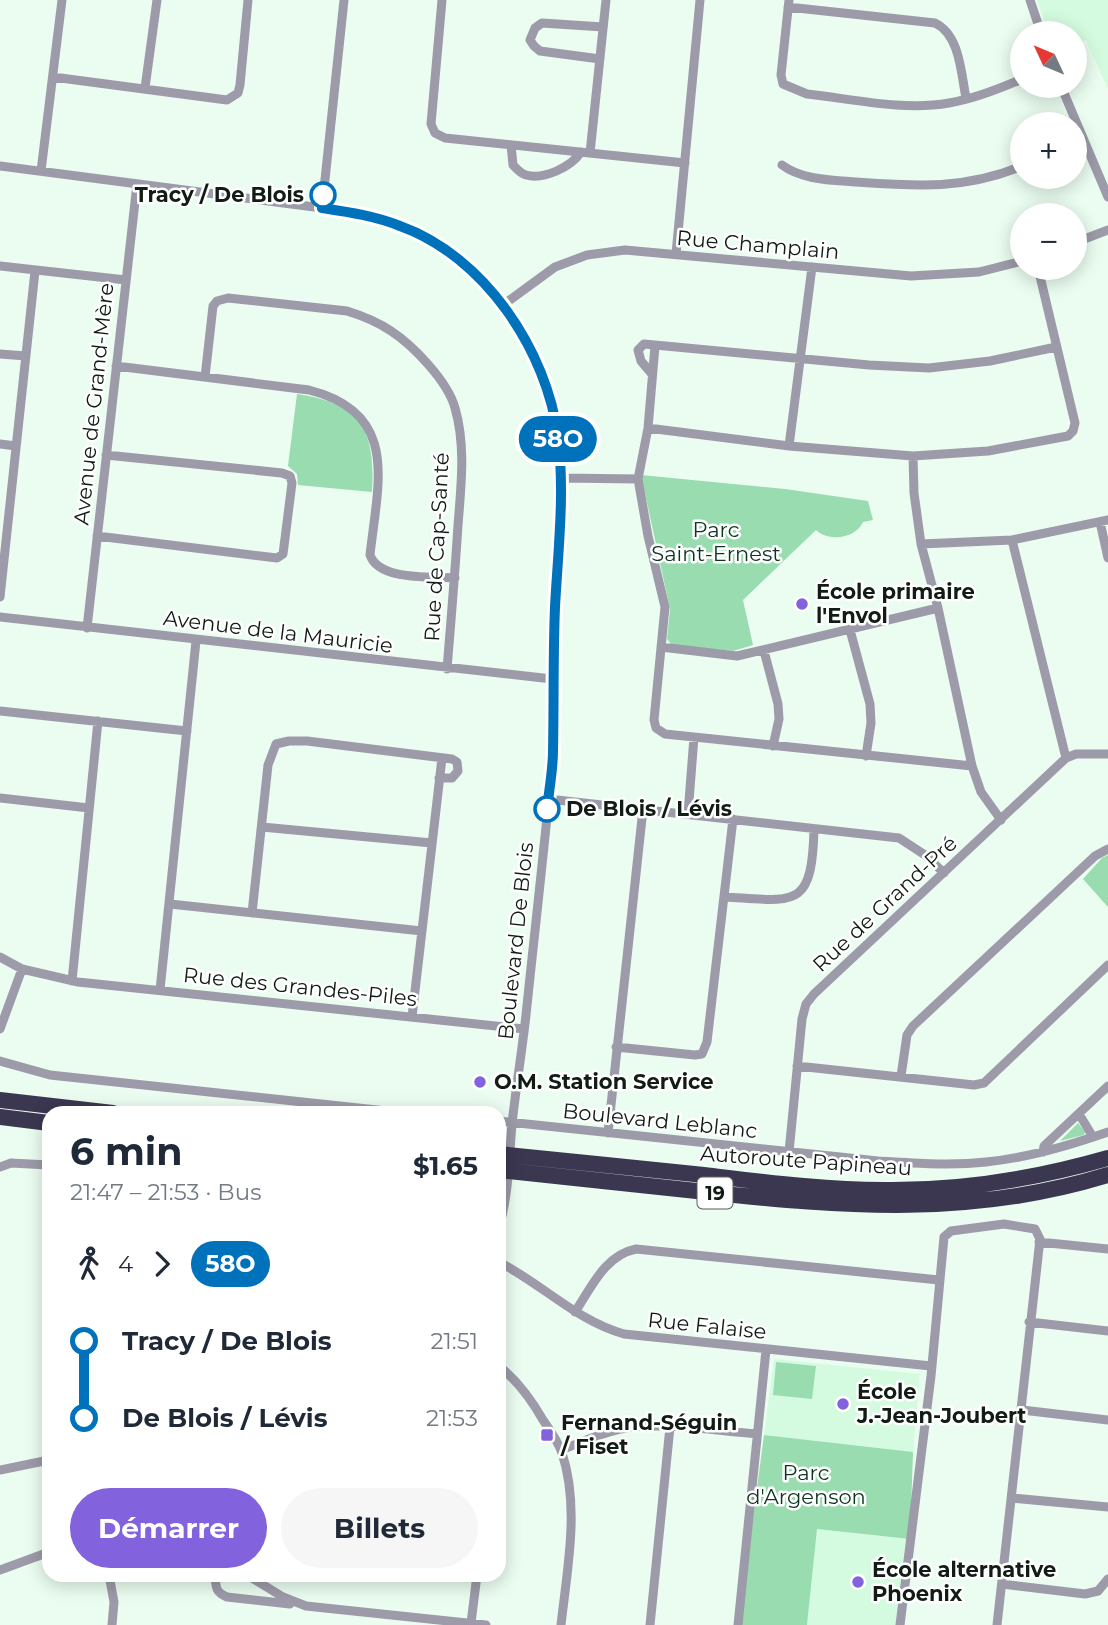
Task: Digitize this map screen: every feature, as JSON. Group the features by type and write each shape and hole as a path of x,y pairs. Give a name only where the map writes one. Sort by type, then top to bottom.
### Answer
{"highway":[{"path":"0,1091 56,1106"},
{"path":"0,1100 51,1106"},
{"path":"0,1117 42,1124"},
{"path":"0,1126 42,1125"},
{"path":"1081,1174 1108,1152"},
{"name":"Autoroute Papineau","path":"506,1155 791,1185 881,1190 931,1189 1081,1174"},
{"name":"Autoroute Papineau","path":"506,1171 793,1201 881,1206 989,1200 1081,1174 1108,1158"},
{"path":"1081,1174 1108,1175"}],"street":[{"path":"41,171 62,0"},
{"path":"145,88 157,0"},
{"path":"53,77 227,100 238,93 248,0"},
{"path":"322,208 344,0"},
{"path":"442,0 431,124 435,133 445,138 685,163"},
{"path":"511,145 513,165 529,176 573,164 585,153 606,0"},
{"path":"677,254 699,0"},
{"path":"1030,0 1037,21"},
{"path":"966,98 957,54 951,35 945,28 935,23 789,3 781,75 783,84 796,91 906,105 948,103 990,92 1010,84"},
{"path":"600,59 540,51 530,40 535,28 542,23 603,27"},
{"path":"1087,158 1108,197"},
{"path":"782,165 793,173 831,180 922,186 979,181 1010,170"},
{"name":"Boulevard De Blois","path":"0,166 322,208 380,219 439,245 470,271 503,305 532,349 550,396 561,478 552,679 553,753 506,1190"},
{"name":"Avenue de Grand-Mère","path":"87,628 138,184"},
{"path":"1087,238 1108,230"},
{"name":"Rue Champlain","path":"503,305 555,267 587,254 625,250 911,276 979,272 1010,264"},
{"path":"0,266 126,280"},
{"path":"789,446 812,267"},
{"path":"0,597 35,271"},
{"path":"648,429 789,446 913,456 988,451 1068,436 1075,423 1041,280"},
{"name":"Rue de Cap-Santé","path":"205,377 213,306 216,302 228,298 347,311 366,317 391,331 411,347 432,370 455,407 463,456 447,669"},
{"path":"652,374 640,361 638,350 644,344 929,368 990,361 1056,347"},
{"path":"655,346 648,429 638,479 664,607 654,720 656,728 665,734 972,766"},
{"path":"0,354 26,356"},
{"path":"116,366 308,390 328,395 353,408 371,431 377,450 378,484 370,555 373,562 383,570 400,574 455,578"},
{"path":"0,444 16,446"},
{"path":"97,536 277,558 283,554 292,483 290,476 282,473 106,455"},
{"path":"913,456 914,493 921,544 938,608 972,766 981,792 1001,820"},
{"path":"561,478 638,479"},
{"path":"921,544 1012,540 1104,521 1108,558"},
{"path":"1012,540 1066,758 1076,754 1108,754"},
{"path":"661,648 737,656 938,608"},
{"name":"Avenue de la Mauricie","path":"0,617 552,679"},
{"path":"850,630 870,704 872,723 866,756"},
{"path":"160,990 196,641"},
{"path":"764,651 778,704 779,719 773,746"},
{"path":"0,710 187,732"},
{"path":"72,981 98,722"},
{"path":"688,814 694,737"},
{"path":"252,913 268,765 276,744 307,741 452,759 457,762 458,771 452,778 439,778"},
{"path":"412,1017 442,758"},
{"name":"Rue de Grand-Pré","path":"789,1152 802,1019 806,1004 1066,758"},
{"path":"0,798 89,808"},
{"path":"548,799 898,838 925,855 944,873"},
{"path":"608,1133 643,808"},
{"path":"616,1047 702,1054 707,1042 733,819"},
{"path":"262,827 432,843"},
{"path":"724,897 780,900 790,898 800,891 809,879 813,864 814,829"},
{"path":"901,1076 907,1035 913,1026 1095,856 1108,849"},
{"path":"170,904 422,931"},
{"name":"Rue des Grandes-Piles","path":"0,957 22,969 72,981 524,1029"},
{"path":"797,1066 974,1086 984,1083 1108,965"},
{"path":"0,1029 22,969"},
{"path":"0,1061 50,1075 340,1106"},
{"path":"1043,1152 1044,1146 1108,1086"},
{"path":"1079,1114 1093,1137"},
{"name":"Boulevard Leblanc","path":"506,1124 878,1161 939,1164 990,1162 1043,1152 1108,1132"},
{"path":"0,1167 11,1163 42,1165"},
{"path":"900,1625 944,1237 950,1231 1014,1225 1035,1230 1039,1235 1039,1242 997,1625"},
{"path":"1039,1242 1108,1250"},
{"path":"575,1312 611,1260 636,1249 939,1280"},
{"name":"Rue Falaise","path":"506,1266 527,1277 575,1312 608,1329 635,1336 931,1366"},
{"path":"1029,1322 1108,1331"},
{"path":"738,1625 766,1350"},
{"path":"506,1372 531,1399 561,1450 569,1497 570,1542 561,1625"},
{"path":"1022,1410 1108,1420"},
{"path":"561,1450 598,1435 633,1427 757,1434"},
{"path":"650,1625 670,1427"},
{"path":"0,1470 42,1461"},
{"path":"1012,1498 1108,1507"},
{"path":"0,1570 42,1555"},
{"path":"1002,1584 1085,1594 1098,1591 1108,1579"},
{"path":"110,1582 114,1602 112,1625"},
{"path":"216,1582 219,1594 227,1597 486,1625"},
{"path":"258,1582 283,1597 306,1605"},
{"path":"471,1623 476,1582"}],"shaded area":[{"path":"1037,0 1108,0 1108,89 1087,42 1087,21 1045,21"},
{"name":"École J.-Jean-Joubert","path":"774,1359 920,1374 913,1452 764,1435"},
{"name":"École alternative Phoenix","path":"817,1529 910,1539 900,1625 807,1625"}],"green space":[{"path":"297,394 336,404 360,423 371,451 372,492 298,485 297,474 288,466"},
{"name":"Parc Saint-Ernest","path":"641,475 785,489 868,501 873,520 863,522 854,532 841,537 828,536 816,530 743,600 753,645 733,651 672,645 667,639 670,609"},
{"path":"1108,855 1108,907 1083,879"},
{"path":"1078,1123 1085,1132 1084,1135 1060,1141"},
{"path":"776,1362 816,1366 812,1399 773,1395"},
{"name":"Parc d'Argenson","path":"764,1435 913,1452 910,1539 817,1529 807,1625 739,1625"}],"bus line":[{"name":"58O","path":"323,195 322,208 371,217 401,226 439,245 479,278 503,305 532,349 550,396 555,417 561,478 552,679 553,753 547,809"}],"place":[{"name":"Tracy / De Blois","path":"323,195"},
{"name":"École primaire l'Envol","path":"802,604"},
{"name":"De Blois / Lévis","path":"547,809"},
{"name":"O.M. Station Service","path":"480,1082"},
{"name":"École J.-Jean-Joubert","path":"843,1404"},
{"name":"Fernand-Séguin / Fiset","path":"547,1435"},
{"name":"École alternative Phoenix","path":"858,1582"}]}
